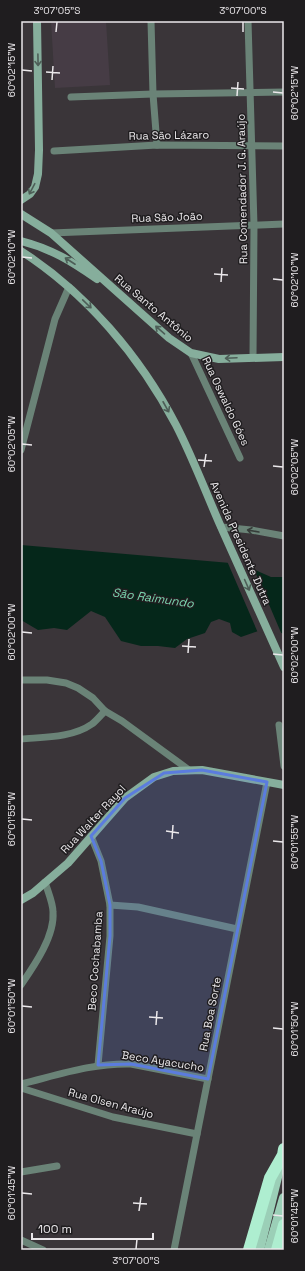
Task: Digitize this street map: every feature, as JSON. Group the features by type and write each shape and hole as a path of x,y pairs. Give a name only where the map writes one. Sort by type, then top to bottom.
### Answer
{"highway":[{"path":"249,1250 270,1178 283,1152"},
{"path":"267,1247 284,1225"}],"main road":[{"path":"267,1247 283,1152"},
{"path":"267,1247 284,1198"}],"street":[{"path":"21,200 30,194 35,187 38,174 38,21"},
{"path":"151,21 153,94 157,144"},
{"name":"Rua Comendador J. G. Araújo","path":"248,21 253,146 253,357"},
{"path":"71,97 284,92"},
{"name":"Rua São Lázaro","path":"54,151 157,144 284,146"},
{"path":"21,214 51,233"},
{"name":"Rua São João","path":"51,233 284,224"},
{"name":"Rua Santo Antônio","path":"51,233 169,338 191,353 219,359 284,356"},
{"path":"21,241 36,245 66,258 125,300"},
{"name":"Avenida Presidente Dutra","path":"21,251 38,262 90,307 121,342 152,383 179,431 194,462 221,527 284,667"},
{"path":"21,450 55,319 69,288"},
{"name":"Rua Oswaldo Góes","path":"191,353 240,458"},
{"path":"221,527 245,529 284,536"},
{"path":"21,680 47,680 66,683 84,691 105,710 188,770"},
{"path":"21,738 58,736 74,732 92,724 105,710"},
{"path":"279,725 284,766"},
{"name":"Rua Walter Rayol","path":"21,900 33,893 68,863 125,798 154,777 164,773 188,770 214,772 284,785"},
{"name":"Rua Boa Sorte","path":"174,1250 266,782"},
{"name":"Beco Cochabamba","path":"91,836 100,858 110,905 110,936 98,1065"},
{"path":"21,985 41,953 49,936 52,924 54,913 46,882"},
{"path":"110,905 138,908 237,929"},
{"name":"Beco Ayacucho","path":"21,1084 98,1065 131,1064 208,1079"},
{"name":"Rua Olsen Araújo","path":"21,1088 113,1117 197,1134"},
{"path":"21,1172 57,1166"},
{"path":"21,1240 43,1250"}],"highlighted area":[{"path":"202,770 267,782 208,1079 131,1064 98,1065 110,936 110,905 101,861 91,836 125,798 164,773"}],"shaded area":[{"path":"51,21 106,21 110,85 55,88"}],"water":[{"name":"São Raimundo","path":"21,545 242,564 271,577 284,577 284,634 267,628 241,637 232,632 230,623 219,619 211,622 205,633 187,639 175,648 141,646 121,641 105,617 91,611 67,630 54,628 38,630 21,620"}],"pier":[{"path":"227,561 242,562 253,567 282,635 267,631 258,633"}]}
